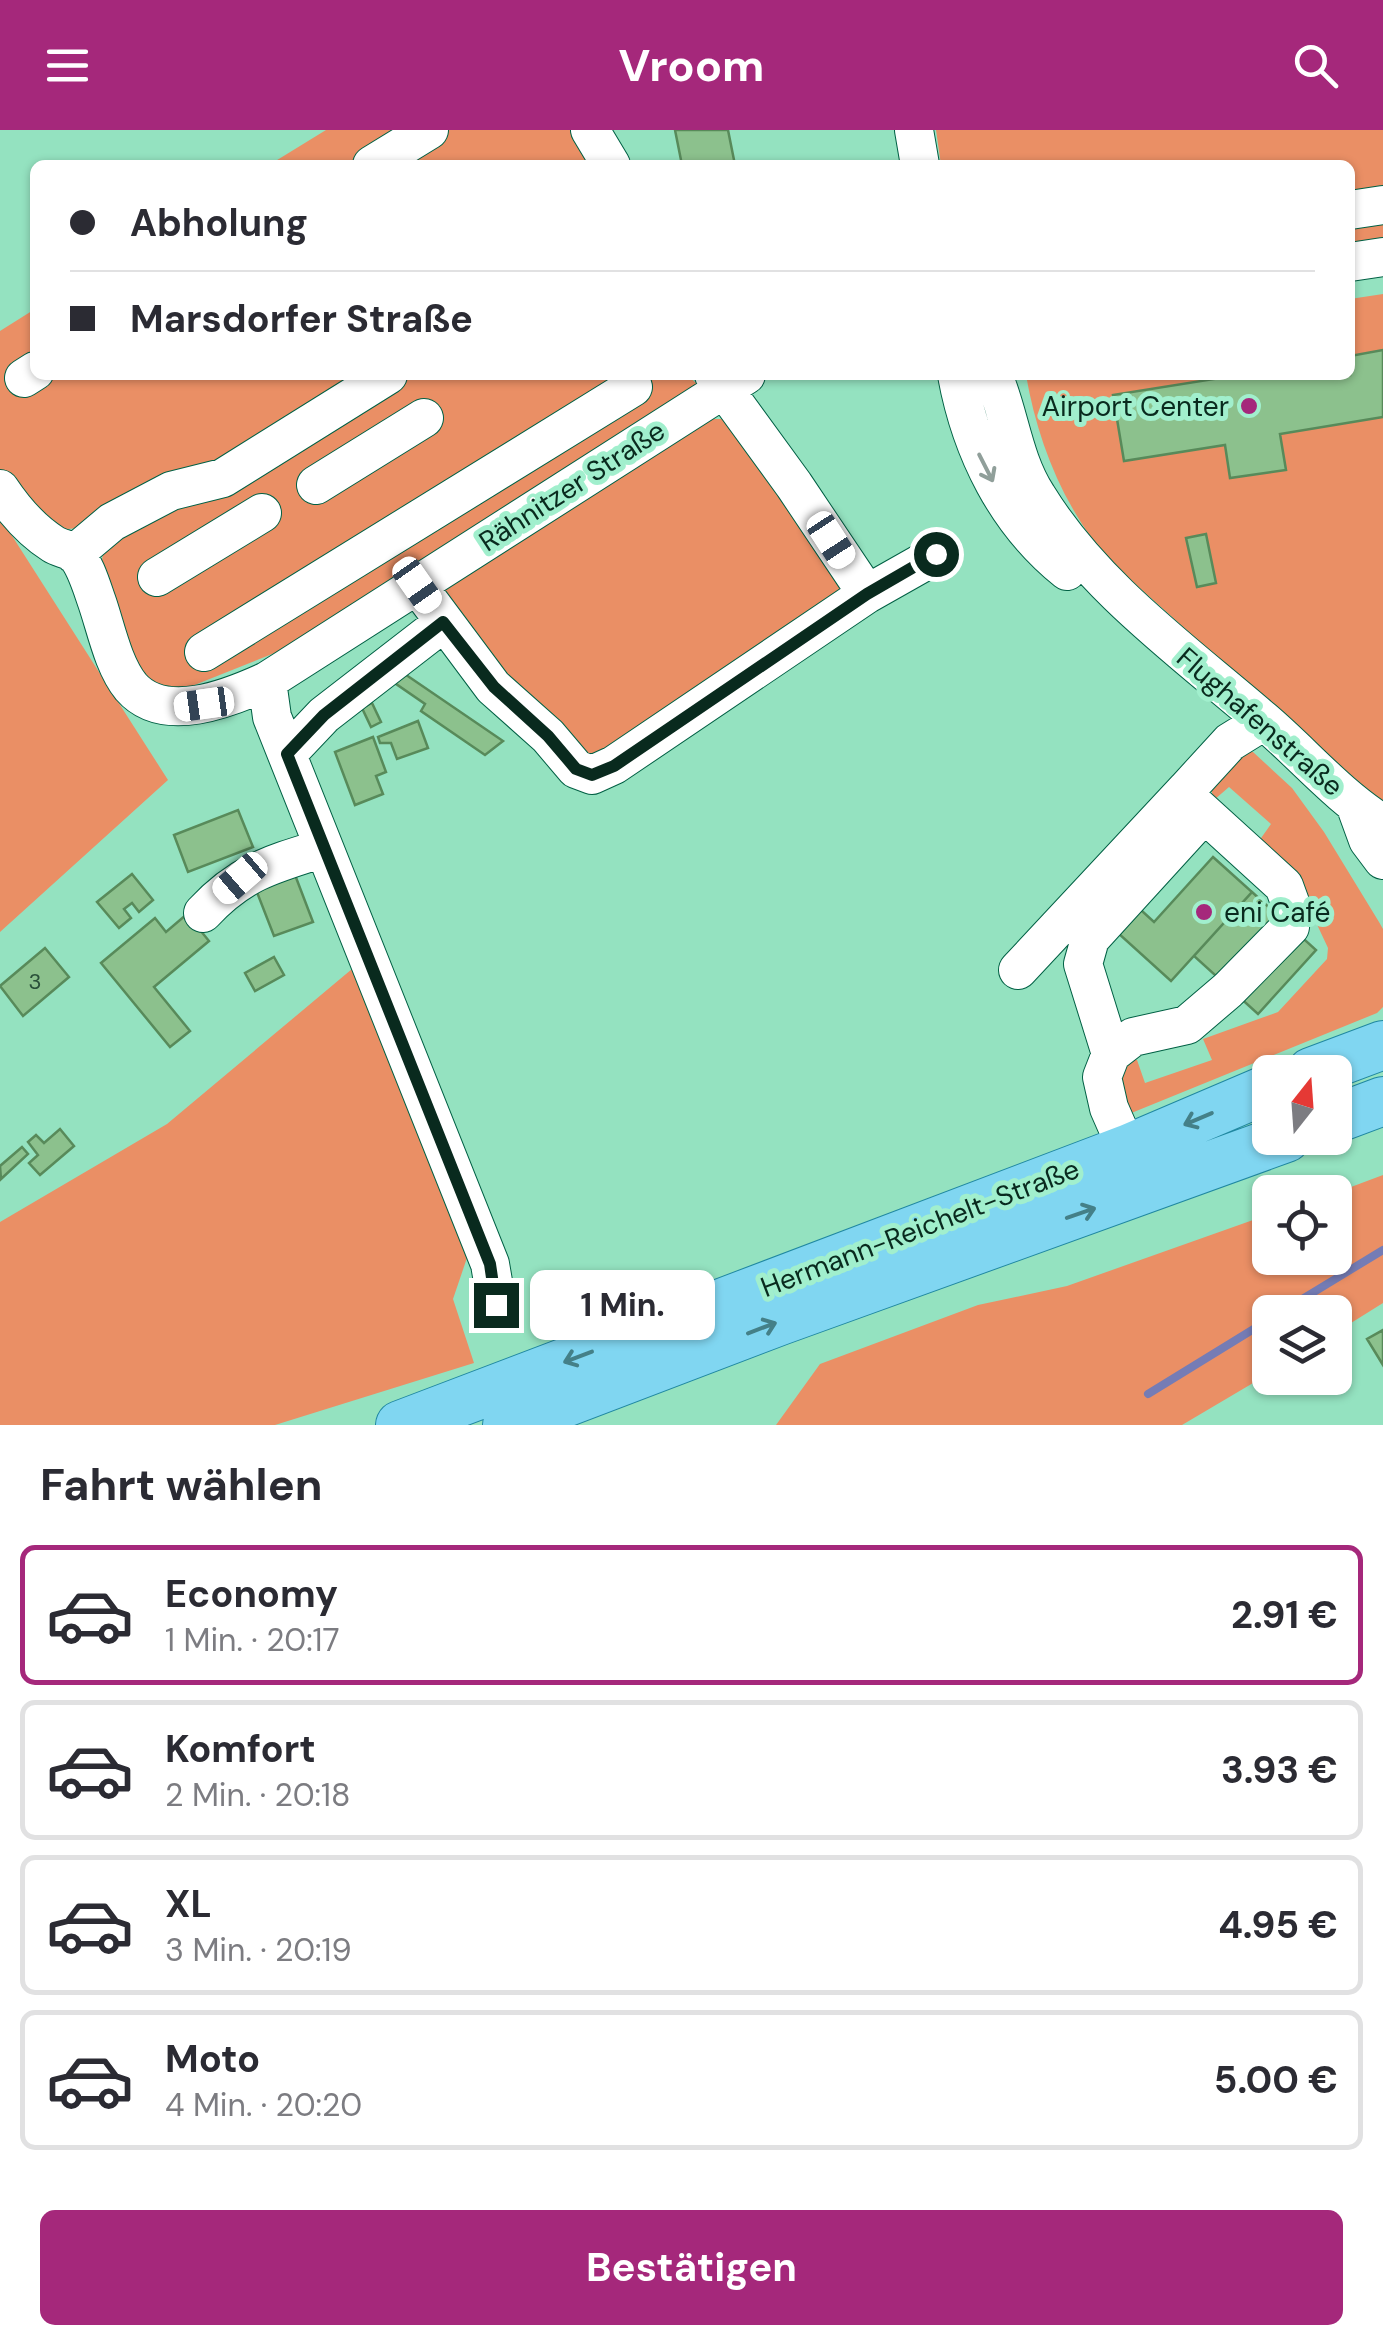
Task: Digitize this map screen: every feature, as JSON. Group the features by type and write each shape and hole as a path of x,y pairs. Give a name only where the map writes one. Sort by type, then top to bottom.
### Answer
{"main road":[{"path":"1352,1057 1383,1045"},
{"name":"Hermann-Reichelt-Straße","path":"400,1425 1127,1149 1252,1096"},
{"path":"1352,1112 1383,1100"},
{"name":"Hermann-Reichelt-Straße","path":"507,1425 780,1321 1252,1150"}],"street":[{"path":"380,160 430,130"},
{"path":"590,130 608,160"},
{"path":"914,130 919,160"},
{"path":"1355,209 1383,205"},
{"path":"1355,261 1383,258"},
{"path":"0,489 23,520 54,545 74,554 112,522 171,491 222,478 380,380"},
{"name":"Rähnitzer Straße","path":"74,554 90,582 132,689 147,699 182,707 226,700 267,682 726,380"},
{"path":"729,380 867,594"},
{"name":"Flughafenstraße","path":"957,380 978,452 998,492 1023,527 1055,562 1096,595 1164,638"},
{"name":"Flughafenstraße","path":"998,380 1018,457 1034,493 1081,556 1164,638 1370,816 1368,840 1383,860"},
{"path":"204,652 633,387"},
{"path":"316,485 424,418"},
{"path":"157,577 262,513"},
{"path":"417,585 494,687 548,736 576,769 592,775 614,766 867,594 936,554"},
{"path":"287,754 324,715 443,622"},
{"path":"267,682 272,717 490,1264 496,1305"},
{"path":"1111,1054 1083,964 1090,939 1196,802 1230,742 1264,721"},
{"path":"1018,970 1196,802"},
{"path":"1127,1149 1109,1108 1102,1077 1111,1054 1133,1037 1187,1024 1228,990 1290,927 1292,908 1284,886 1196,802"},
{"path":"204,913 240,878 324,848"}],"shaded area":[{"path":"326,130 574,130 593,160 277,160"},
{"path":"936,130 1383,130 1383,242 1355,249 1355,160 940,160"},
{"path":"1383,294 1383,803 1104,552 1082,524 1054,471 1027,380 1355,380 1355,298"},
{"path":"30,312 30,380 696,383 695,393 297,644 177,692 132,676 101,570 103,552 78,528 58,530 0,474 0,331"},
{"path":"711,419 724,419 753,443 845,594 593,763 494,677 441,587"},
{"path":"0,517 168,780 0,932"},
{"path":"1244,752 1253,752 1292,788 1324,832 1383,929 1383,1007 1377,1013 1274,1055 1252,1055 1252,1064 1124,1116 1111,1083 1121,1056 1137,1060 1145,1083 1212,1060 1203,1039 1278,1012 1327,959 1328,948 1292,871 1259,841 1271,824 1229,787 1214,800 1211,789"},
{"path":"352,969 470,1249 453,1299 474,1363 275,1425 0,1425 0,1222 167,1124"},
{"path":"1383,1175 1383,1303 1352,1322 1352,1295 1252,1295 1252,1384 1182,1425 776,1425 820,1364 978,1305 1067,1286 1252,1220 1252,1275 1352,1275 1352,1187"}],"building":[{"path":"675,130 728,130 734,160 681,160"},
{"name":"Airport Center","path":"1383,350 1383,417 1280,434 1286,470 1230,478 1225,445 1124,461 1113,395 1208,380 1355,380 1355,355"},
{"path":"1206,534 1216,583 1197,587 1186,538"},
{"path":"396,668 503,741 485,755 421,711 425,704 386,677"},
{"path":"372,703 381,722 371,727 362,708"},
{"path":"418,721 428,748 397,759 391,743 380,743 378,737"},
{"path":"373,737 386,772 376,776 383,794 355,805 335,752"},
{"path":"238,810 253,847 188,872 174,835"},
{"path":"1213,857 1252,892 1171,981 1108,924 1130,900 1154,922"},
{"path":"292,867 313,922 274,936 253,882"},
{"path":"132,874 153,900 139,912 132,903 124,909 131,918 119,928 97,902"},
{"path":"1252,892 1316,950 1258,1014 1194,956"},
{"path":"187,914 209,941 154,987 190,1031 170,1047 101,963 155,918 166,932"},
{"path":"45,948 69,977 23,1016 0,986"},
{"path":"274,957 284,975 255,991 245,973"},
{"path":"60,1129 74,1146 40,1175 29,1163 38,1155 28,1142 36,1135 44,1143"},
{"path":"22,1147 28,1154 1,1179 0,1166"},
{"path":"1383,1330 1383,1365 1367,1339"}],"waterway":[{"path":"1309,1295 1383,1250"},
{"path":"1148,1394 1252,1330"}],"place":[{"name":"Airport Center","path":"1249,406"},
{"name":"eni Café","path":"1204,912"}],"route":[{"path":"496,1305 490,1264 287,754 324,715 443,622 494,687 548,736 576,769 592,775 614,766 867,594 936,554"}]}
